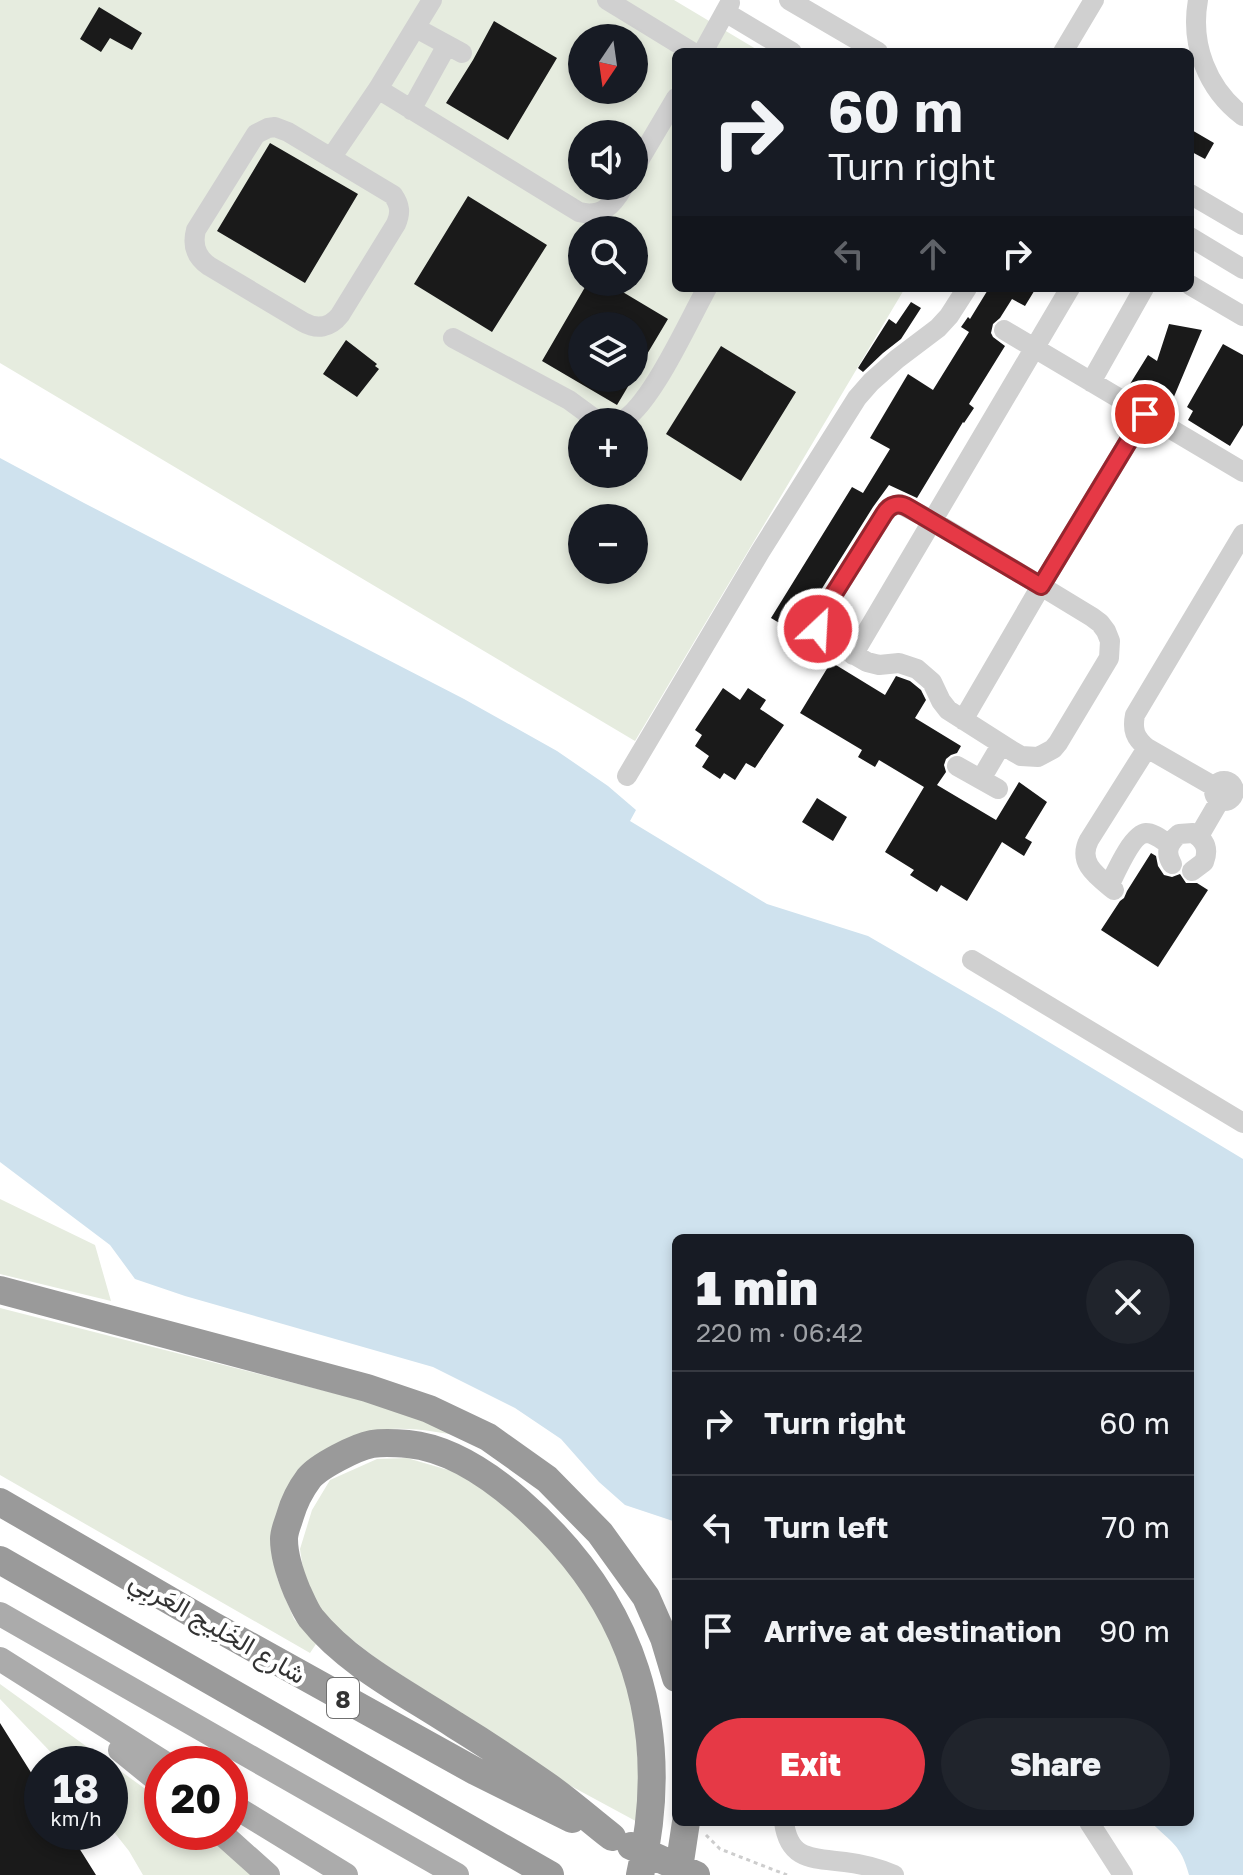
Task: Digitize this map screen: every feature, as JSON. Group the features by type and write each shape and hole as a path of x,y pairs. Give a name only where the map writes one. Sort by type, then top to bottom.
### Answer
{"highway":[{"path":"0,1290 367,1388 429,1409 488,1437 547,1479 600,1533 646,1597 672,1665"},
{"path":"612,1837 548,1786 349,1656 309,1616 289,1572 284,1536 295,1499 311,1476 341,1457 371,1444 409,1444 444,1452 509,1491 541,1520 585,1571 615,1618 642,1687 651,1743 653,1788 647,1845 640,1875"},
{"name":"شارع الخَلِيج العَربِي","path":"0,1502 212,1625 475,1771 696,1875"},
{"name":"شارع الخَلِيج العَربِي","path":"0,1560 550,1875"},
{"path":"678,1875 695,1828"}],"main road":[{"path":"0,1614 457,1875"},
{"path":"0,1659 144,1750"},
{"path":"23,1675 144,1770"},
{"path":"248,1815 346,1875"},
{"path":"240,1850 268,1875"}],"street":[{"path":"331,158 378,89 432,0"},
{"path":"607,0 685,48"},
{"path":"789,0 871,48"},
{"path":"1065,48 1094,0"},
{"path":"1198,0 1196,24 1207,73 1215,89 1243,116"},
{"path":"705,48 729,6 787,48"},
{"path":"411,110 454,49 416,28"},
{"path":"378,89 579,212 588,214 606,210 615,200"},
{"path":"648,145 672,105"},
{"path":"282,129 331,158 393,195 400,212 396,224 337,320 326,326 314,327 204,262 196,250 194,237 256,134 262,130 282,129"},
{"path":"1194,196 1243,225"},
{"path":"1194,239 1243,269"},
{"path":"1194,287 1243,316"},
{"path":"636,408 651,389 705,292"},
{"path":"627,776 760,552 857,398 897,359 938,328 964,292"},
{"path":"853,655 1068,292"},
{"path":"1091,382 1142,292"},
{"path":"1004,330 1243,472"},
{"path":"453,338 580,408"},
{"path":"963,720 1145,414"},
{"path":"895,505 905,505 1041,586 1100,623 1110,641 1109,658 1053,749 1046,754 1030,757 1021,756 1001,745 944,706 932,682 917,669 899,663 873,664 853,655 819,633 817,624 886,510 895,505"},
{"path":"1199,836 1227,797 1139,742 1133,724 1135,715 1243,534"},
{"path":"957,766 989,784 1001,745"},
{"path":"1147,748 1086,845 1087,865 1111,888 1136,837 1150,833 1171,854 1179,834 1186,833 1199,836 1207,848 1204,862 1192,871"},
{"path":"972,960 1243,1123"},
{"path":"785,1826 791,1844 804,1856 860,1865 894,1875"},
{"path":"1092,1826 1123,1875"}],"path":[{"path":"695,1828 720,1849 787,1875"}],"shaded area":[{"path":"0,0 674,0 754,48 672,48 672,292 903,292 635,741 0,363"},
{"path":"0,1199 95,1245 111,1301 0,1274"},
{"path":"0,1308 392,1408 465,1437 400,1429 361,1435 332,1465 274,1538 277,1578 294,1619 316,1644 310,1653 0,1475"},
{"path":"407,1458 455,1472 488,1487 579,1573 632,1687 643,1825 569,1785 377,1659 319,1611 305,1582 300,1549 312,1510 330,1480 377,1459"},
{"path":"0,1684 86,1746 45,1746 0,1699"},
{"path":"128,1776 144,1788 144,1850 225,1850 253,1875 143,1875 129,1851"}],"water":[{"path":"0,458 464,699 557,751 608,786 636,810 630,821 767,904 868,936 1243,1159 1243,1875 1189,1875 1179,1850 1155,1826 1194,1826 1194,1234 672,1234 672,1521 625,1505 599,1482 561,1439 515,1408 433,1367 135,1279 110,1245 0,1162"}],"building":[{"path":"99,7 142,33 132,50 110,38 101,52 80,39"},
{"path":"494,21 557,58 508,140 446,103"},
{"path":"1194,131 1214,143 1205,159 1194,153"},
{"path":"270,143 358,194 305,283 217,231"},
{"path":"468,196 547,245 492,332 414,284"},
{"path":"987,292 1034,292 1025,306 1012,299 993,324 993,337 1005,346 969,404 974,408 917,498 889,485 811,606 803,601 786,627 771,618 852,487 863,493 890,449 870,438 908,374 933,390 969,332 961,327 968,317 970,319"},
{"path":"580,296 629,296 668,319 648,353 648,312 571,312"},
{"path":"911,302 921,308 901,339 863,372 858,368 889,319 896,324"},
{"path":"568,316 568,376 542,361"},
{"path":"1169,324 1202,330 1173,399 1166,407 1130,384 1148,355 1157,361"},
{"path":"346,340 377,364 375,366 379,369 357,397 323,374"},
{"path":"1223,344 1243,355 1243,425 1230,446 1188,420 1193,411 1187,407"},
{"path":"721,346 796,392 741,481 666,434"},
{"path":"595,392 625,392 617,405"},
{"path":"831,662 885,695 896,676 910,681 921,690 926,700 915,718 961,746 957,753 946,759 946,772 937,785 996,820 1019,782 1047,802 1025,838 1032,842 1024,856 1002,842 967,901 941,885 937,892 910,875 914,870 885,852 924,787 879,760 875,767 858,757 862,750 800,713"},
{"path":"723,688 740,700 748,688 766,700 760,709 784,725 755,768 746,763 735,780 724,773 720,779 702,767 709,756 695,746 702,735 695,730"},
{"path":"817,798 847,817 833,841 802,822"},
{"path":"1151,853 1156,856 1164,875 1172,877 1180,874 1186,883 1197,883 1208,890 1158,967 1101,930"},
{"path":"0,1723 24,1761 24,1850 80,1850 96,1875 0,1875"}],"route":[{"path":"818,629 820,616 886,510 900,504 1041,586 1145,414"}]}
